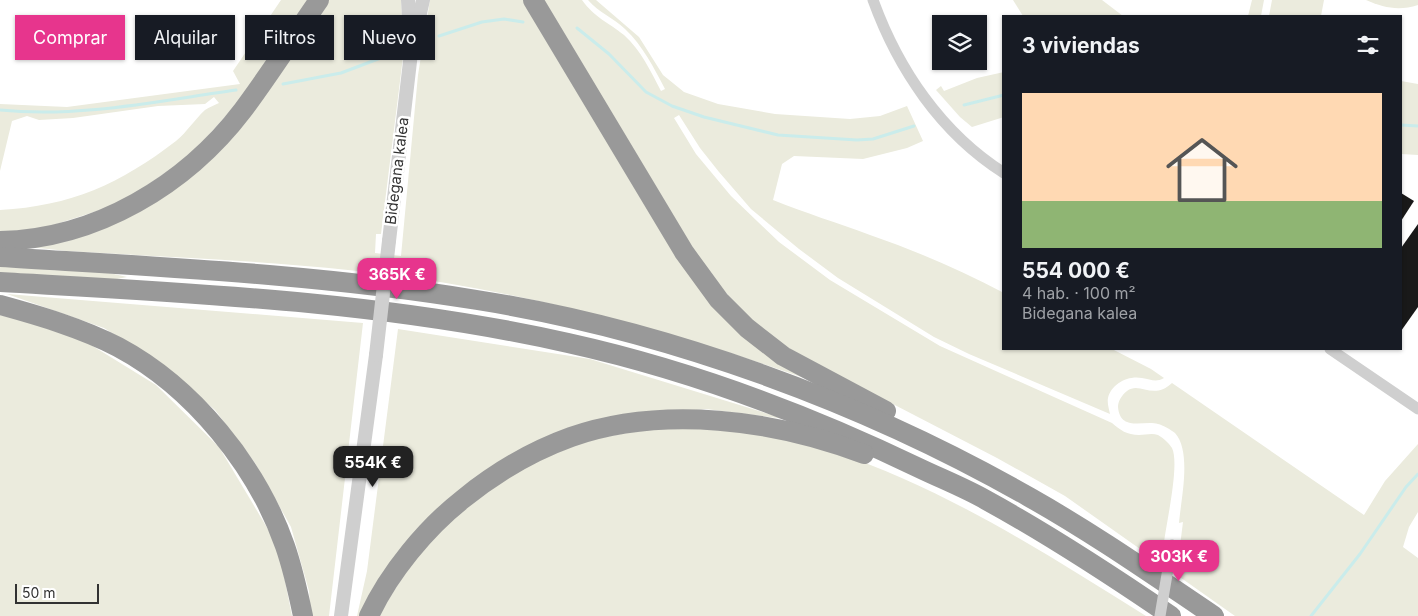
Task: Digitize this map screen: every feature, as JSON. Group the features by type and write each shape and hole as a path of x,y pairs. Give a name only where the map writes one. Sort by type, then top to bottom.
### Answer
{"highway":[{"path":"0,241 42,237 97,222 151,194 180,175 201,157 243,110 320,0"},
{"path":"533,0 684,252 719,300 747,328 783,356 977,459 1028,496"},
{"path":"0,257 226,271 366,284 479,300 576,320 668,344 808,391 869,417 974,467 1096,536 1214,616"},
{"path":"0,282 243,297 368,309 481,325 570,343 655,366 798,414 857,438 986,500 1085,558 1171,616"},
{"path":"0,305 76,328 118,348 150,368 184,395 233,450 257,486 270,510 296,580 303,616"},
{"path":"369,616 395,572 413,548 441,516 473,491 502,470 540,451 571,437 615,426 656,421 703,420 746,423 788,431 848,448 986,500"}],"street":[{"name":"Bidegana kalea","path":"408,0 409,15"},
{"name":"Bidegana kalea","path":"420,15 423,0"},
{"path":"873,0 896,54 910,78 930,105 964,142 1002,171"},
{"name":"Bidegana kalea","path":"341,616 376,355 410,60"},
{"path":"1331,350 1418,408"},
{"path":"1160,616 1172,545"}],"shaded area":[{"path":"281,0 310,0 300,15 271,15"},
{"path":"327,0 401,0 402,15 344,15 344,60 403,60 381,234 376,234 375,253 401,256 420,60 435,60 435,15 428,15 430,0 526,0 688,265 810,380 675,336 585,312 493,291 352,270 29,247 159,199 276,60 334,60 334,15 314,15"},
{"path":"542,0 582,0 597,16 624,35 636,47 661,91 665,89 648,57 637,43 621,25 588,0 596,0 639,37 663,75 684,92 718,104 775,114 850,119 880,116 907,106 923,141 907,148 863,159 794,156 782,164 773,200 921,254 1002,292 1002,350 1114,350 1151,369 1164,378 1155,380 1137,377 1126,379 1116,385 1108,398 1110,414 969,354 934,337 838,278 799,249 751,209 700,148 679,115 674,118 696,154 731,196 779,242 830,280 940,346 1112,423 1127,433 1135,435 1156,434 1166,441 1172,448 1174,456 1174,480 1164,543 1180,546 1183,522 1179,523 1184,476 1183,452 1180,441 1175,433 1167,428 1158,424 1134,423 1123,420 1118,407 1119,403 1123,394 1132,389 1153,391 1165,388 1172,383 1364,515 1385,481 1418,444 1418,512 1409,527 1403,547 1418,558 1418,616 1235,616 1065,496 997,458 784,346 753,321 726,293 695,254"},
{"path":"1013,0 1102,0 1122,15 1022,15"},
{"path":"1252,0 1264,0 1261,15 1248,15"},
{"path":"1272,0 1324,0 1321,15 1269,15"},
{"path":"1366,0 1418,0 1418,5 1392,8"},
{"path":"245,53 245,60 269,60 248,91 189,157 119,204 47,227 0,233 0,210 50,204 72,198 114,181 176,141 205,110 219,103 214,97 205,104 158,106 73,118 39,120 27,116 12,121 0,171 0,104 67,107 240,84 233,71"},
{"path":"1002,72 1002,118 972,127 960,117 936,90 941,86 944,91 977,78"},
{"path":"1402,81 1418,84 1418,155 1402,154"},
{"path":"0,265 101,271 127,277 107,281 0,274"},
{"path":"7,294 363,323 329,616 311,616 309,591 291,527 255,463 215,410 161,364 104,328"},
{"path":"0,315 70,332 156,385 219,447 278,546 292,616 0,616"},
{"path":"398,329 590,359 785,419 706,409 623,418 485,471 364,616 357,616 367,571"},
{"path":"669,428 757,432 815,446 876,467 956,504 995,525 1071,569 1146,616 378,616 420,550 467,504 527,464 590,440 637,431"}],"building":[{"path":"1402,194 1414,201 1402,219"},
{"path":"1418,224 1418,307 1402,330 1402,247"}],"waterway":[{"path":"439,36 482,22 504,19 523,22"},
{"path":"577,28 609,54 646,92 672,106 704,117 778,135 857,140 873,139 914,126"},
{"path":"283,84 341,73 375,60"},
{"path":"0,110 30,112 89,110 236,90"},
{"path":"964,105 1002,96"},
{"path":"1402,125 1418,126"},
{"path":"1311,616 1360,554 1406,487 1418,474"}]}
